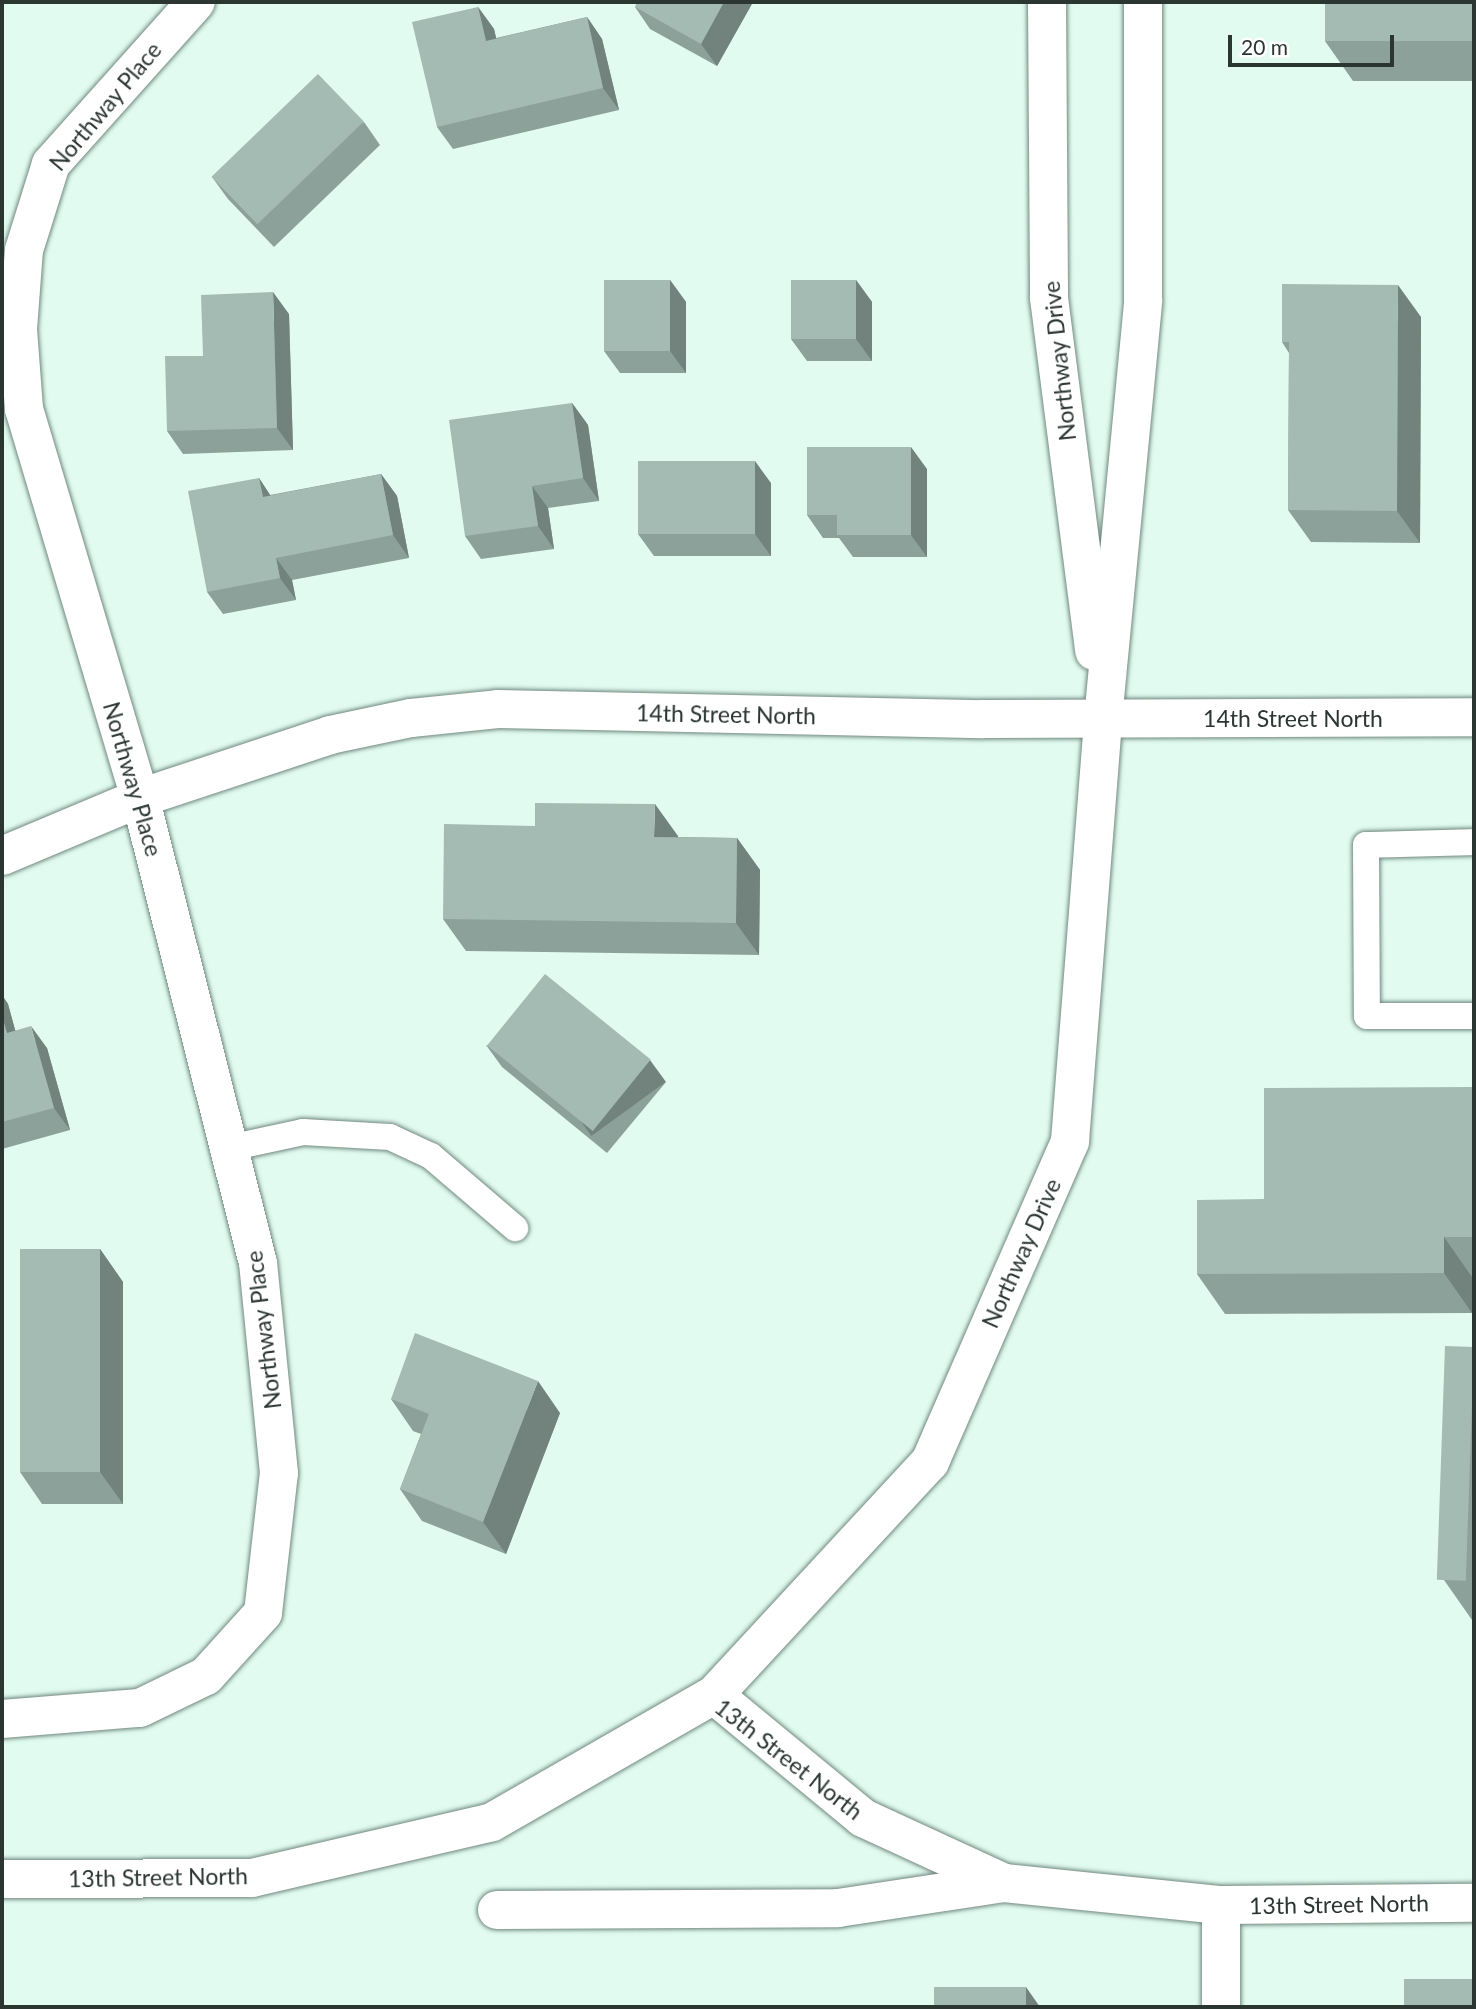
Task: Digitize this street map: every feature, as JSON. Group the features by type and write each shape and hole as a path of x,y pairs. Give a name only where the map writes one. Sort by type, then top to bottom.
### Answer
{"street":[{"name":"Northway Place","path":"2,1719 140,1708 206,1676 263,1613 279,1474 258,1263 140,798 24,408 18,329 24,250 51,164 196,2"},
{"name":"Northway Drive","path":"1047,2 1049,298 1103,719"},
{"name":"Northway Drive","path":"714,1695 930,1462 1070,1141 1103,719 1143,302 1143,2"},
{"name":"14th Street North","path":"2,856 140,798 330,735 411,718 498,709 1103,719 1474,717"},
{"name":"13th Street North","path":"2,1879 252,1878 492,1822 714,1695 863,1818 1004,1883 1221,1905 1474,1903"},
{"path":"497,1910 838,1908 1004,1883"},
{"path":"1221,1905 1221,2007"}],"lane":[{"path":"1474,842 1366,845 1367,1016 1474,1016"},
{"path":"229,1148 303,1132 390,1137 431,1156 515,1228"}],"building":[{"path":"637,2 724,2 701,44 635,7"},
{"path":"1325,2 1474,2 1474,41 1325,41"},
{"path":"478,7 486,41 587,17 603,88 437,127 412,22"},
{"path":"318,74 364,121 257,224 212,177"},
{"path":"604,280 670,280 670,351 604,351"},
{"path":"791,280 856,280 856,339 791,339"},
{"path":"1282,284 1398,285 1397,511 1288,510 1289,342 1282,342"},
{"path":"273,292 277,428 167,431 165,356 203,356 201,295"},
{"path":"572,403 583,478 532,486 538,526 465,536 449,420"},
{"path":"807,447 911,447 911,535 837,535 837,515 807,515"},
{"path":"638,461 755,461 755,534 638,534"},
{"path":"381,474 393,535 276,558 280,578 207,592 188,491 259,478 263,497"},
{"path":"535,803 655,804 654,837 737,838 736,923 443,919 444,824 535,826"},
{"path":"545,974 651,1060 593,1131 487,1045"},
{"path":"2,1016 7,1033 31,1026 54,1108 2,1122"},
{"path":"1474,1087 1474,1237 1444,1237 1444,1273 1197,1274 1197,1200 1264,1199 1264,1088"},
{"path":"20,1249 100,1249 100,1472 20,1472"},
{"path":"415,1333 538,1381 483,1522 400,1489 429,1414 391,1399"},
{"path":"1445,1346 1474,1347 1466,1581 1437,1580"},
{"path":"1404,1979 1474,1979 1474,2007 1404,2007"},
{"path":"934,1987 1026,1987 1026,2007 934,2007"}]}
